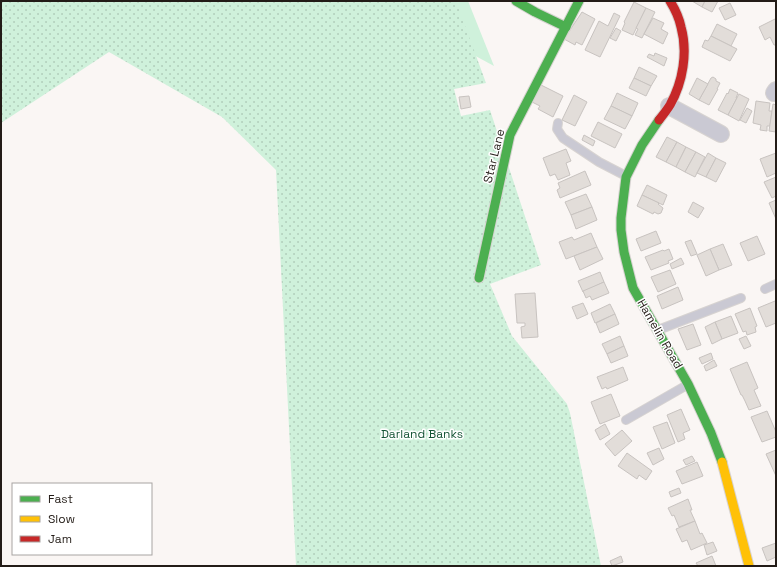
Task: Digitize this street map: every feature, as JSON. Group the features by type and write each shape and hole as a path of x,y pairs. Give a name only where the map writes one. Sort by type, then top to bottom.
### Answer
{"street":[{"path":"516,1 566,28"},
{"name":"Star Lane","path":"479,278 510,135 579,1"},
{"name":"Hamelin Road","path":"670,1 679,19 683,38 684,56 682,72 669,106 652,129 639,151 627,177 620,226 622,247 628,273 634,288 688,384 711,433 724,468 749,566"},
{"path":"669,106 721,134"}],"lane":[{"path":"558,123 557,129 563,138 599,162 627,177"},
{"path":"765,289 776,284"},
{"path":"658,330 741,298"},
{"path":"626,420 688,384"}],"green space":[{"name":"Darland Banks","path":"1,1 456,1 486,83 454,89 461,116 490,110 541,265 490,284 512,336 567,404 601,566 296,566 276,170 222,117 109,52 1,123"},
{"path":"385,1 468,1 494,66 398,14"}],"building":[{"path":"692,1 705,1 702,7"},
{"path":"705,1 718,1 712,12 702,7"},
{"path":"634,2 646,8 633,35 622,30 625,23 624,22"},
{"path":"730,3 736,15 725,20 719,8"},
{"path":"646,8 655,12 642,38 635,35 638,29 636,28"},
{"path":"582,12 595,19 582,45 576,42 575,45 564,39"},
{"path":"614,13 620,16 600,57 585,50 599,21 608,26"},
{"path":"653,18 664,23 661,29 668,33 663,44 644,34"},
{"path":"775,19 776,45 774,45 770,37 765,40 759,27"},
{"path":"717,24 737,34 731,46 711,36"},
{"path":"616,28 621,31 616,41 610,38"},
{"path":"711,36 737,49 730,61 702,47 705,40 708,41"},
{"path":"655,53 667,58 664,66 647,57 649,54 654,56"},
{"path":"639,67 657,76 651,86 634,78"},
{"path":"713,77 720,83 709,105 699,100"},
{"path":"634,78 651,86 646,96 629,88"},
{"path":"697,78 708,84 699,100 689,94"},
{"path":"541,85 563,96 553,117 538,109 540,106 532,102"},
{"path":"730,89 738,93 728,115 718,110"},
{"path":"617,93 638,103 632,116 611,106"},
{"path":"739,94 749,99 739,121 728,115"},
{"path":"574,95 587,102 575,126 562,120"},
{"path":"469,96 471,107 461,109 459,97"},
{"path":"756,101 770,103 769,111 772,111 770,126 767,126 767,131 760,130 761,125 753,123"},
{"path":"773,104 776,105 776,132 769,131"},
{"path":"611,106 632,116 625,129 604,119"},
{"path":"747,108 752,111 746,123 740,120"},
{"path":"598,122 622,134 615,148 591,136"},
{"path":"584,135 595,141 593,146 582,140"},
{"path":"667,137 677,142 666,162 656,157"},
{"path":"677,142 686,147 676,167 666,162"},
{"path":"686,147 696,152 685,172 676,167"},
{"path":"566,149 571,161 566,163 570,175 558,180 555,174 550,176 543,158"},
{"path":"696,152 705,157 695,177 685,172"},
{"path":"708,153 716,158 706,177 697,173"},
{"path":"776,153 776,173 767,177 760,159"},
{"path":"716,158 726,163 716,182 706,177"},
{"path":"585,171 591,185 560,198 557,190 560,188 558,183"},
{"path":"776,177 776,196 772,198 764,182"},
{"path":"647,185 667,195 663,205 642,195"},
{"path":"586,194 592,207 571,215 565,202"},
{"path":"642,195 659,203 658,204 663,208 661,213 658,214 654,212 653,214 637,206"},
{"path":"776,200 776,219 769,203"},
{"path":"693,202 704,208 698,218 688,212"},
{"path":"592,207 597,220 576,229 571,215"},
{"path":"656,231 661,243 641,251 636,239"},
{"path":"591,233 597,247 566,259 559,242 572,237 574,240"},
{"path":"757,236 765,254 748,261 740,243"},
{"path":"691,240 697,254 691,256 685,242"},
{"path":"723,244 732,265 719,270 710,249"},
{"path":"597,247 603,259 580,270 574,256"},
{"path":"669,249 673,259 668,261 669,263 651,270 645,257"},
{"path":"710,249 719,270 706,276 697,255"},
{"path":"681,258 684,264 672,269 670,264"},
{"path":"670,270 676,284 658,292 651,277"},
{"path":"600,272 604,282 583,292 578,281"},
{"path":"604,282 609,293 592,300 590,296 586,298 583,291"},
{"path":"678,287 683,300 662,309 657,296"},
{"path":"535,293 538,337 522,338 521,327 525,326 525,323 517,323 515,294"},
{"path":"775,301 776,323 766,327 758,308"},
{"path":"583,303 588,314 577,319 572,307"},
{"path":"610,304 615,314 595,323 591,313"},
{"path":"750,308 757,326 755,327 756,332 747,335 746,331 743,332 735,314"},
{"path":"615,314 619,324 600,333 596,323"},
{"path":"731,316 738,333 722,339 715,322"},
{"path":"715,322 722,339 712,344 705,327"},
{"path":"693,324 701,345 687,350 678,329"},
{"path":"620,336 624,346 607,354 602,344"},
{"path":"746,336 751,346 744,349 739,339"},
{"path":"624,346 628,356 611,363 607,354"},
{"path":"711,353 713,359 702,364 699,358"},
{"path":"714,360 717,366 706,371 704,366"},
{"path":"747,362 758,388 754,390 761,406 749,410 730,369"},
{"path":"623,367 628,380 607,389 606,387 602,389 597,377"},
{"path":"611,394 620,416 600,424 591,402"},
{"path":"681,409 690,430 683,433 685,439 678,442 667,415"},
{"path":"767,411 776,432 776,437 762,442 751,417"},
{"path":"667,422 675,443 662,449 653,427"},
{"path":"605,424 610,434 600,440 595,430"},
{"path":"622,430 632,441 615,456 605,444"},
{"path":"659,448 664,459 653,465 647,453"},
{"path":"776,450 776,476 766,454"},
{"path":"627,453 652,471 646,480 639,475 637,479 618,466"},
{"path":"692,456 695,461 686,465 683,460"},
{"path":"697,462 703,476 682,484 676,471"},
{"path":"679,488 681,493 671,497 669,492"},
{"path":"688,499 692,510 690,510 695,521 679,527 674,515 672,516 668,508"},
{"path":"695,521 700,534 702,533 707,543 691,550 687,540 682,542 676,529"},
{"path":"713,542 717,551 707,555 704,545"},
{"path":"776,543 776,557 767,561 762,548"},
{"path":"621,556 623,562 612,566 610,561"},
{"path":"712,556 716,566 698,566 696,563"}],"traffic: fast":[{"path":"516,1 566,27"},
{"path":"479,278 510,135 579,1"},
{"path":"659,120 642,145 626,177 621,218 624,252 633,288 688,384 711,433 722,462"}],"traffic: slow":[{"path":"722,462 749,566"}],"traffic: jam":[{"path":"659,120 669,107 678,87 684,57 683,37 680,23 677,13 670,1"}]}
